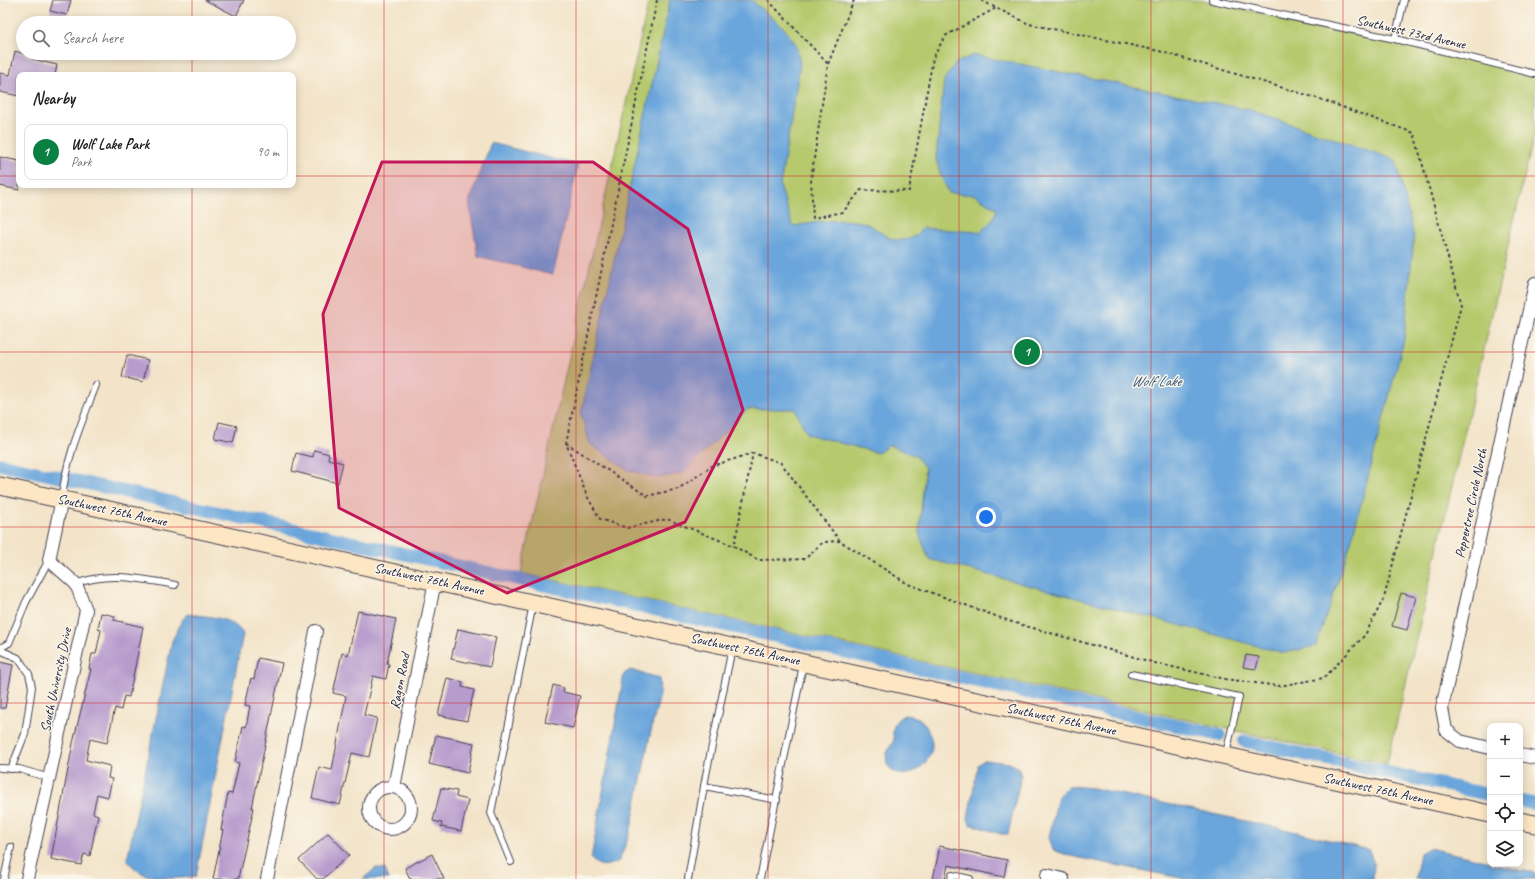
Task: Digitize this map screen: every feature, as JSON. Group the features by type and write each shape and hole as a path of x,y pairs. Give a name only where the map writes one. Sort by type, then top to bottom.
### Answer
{"street":[{"name":"Peppertree Circle North","path":"1487,747 1460,741 1446,730 1442,708 1535,283"},
{"name":"Southwest 76th Avenue","path":"0,486 533,602 1487,813"},
{"path":"50,560 62,499"},
{"name":"South University Drive","path":"27,879 86,610 76,584 50,560"},
{"name":"Ragon Road","path":"394,787 435,581"},
{"path":"267,879 316,631"},
{"path":"1523,756 1535,758"},
{"path":"1523,822 1535,824"},
{"path":"1047,879 1047,875 1063,879"}],"lane":[{"name":"Southwest 73rd Avenue","path":"1212,0 1395,39 1535,74"},
{"path":"1395,39 1404,0"},
{"path":"62,499 64,476 71,452 96,385"},
{"path":"11,769 25,734 32,687 29,674 18,658 0,649 9,643 26,602 50,560"},
{"path":"76,584 87,579 103,576 152,580 175,585"},
{"path":"511,862 491,813 533,602"},
{"path":"688,879 704,786 732,646"},
{"path":"760,879 777,800 803,662"},
{"path":"1131,674 1239,697 1226,756"},
{"path":"0,768 50,778"},
{"path":"704,786 777,800"},
{"path":"4,879 11,847"},
{"path":"951,879 952,875 970,879"}],"path":[{"path":"657,0 566,443 587,496 600,519 626,528 668,519 734,546 758,560 805,559 823,542 840,541"},
{"path":"768,0 828,64"},
{"path":"854,0 828,64 811,179 813,218 843,212 861,190 909,191 932,58 945,36 996,8"},
{"path":"566,443 648,496 678,489 712,466 753,453 780,463 840,541 908,584 1012,622 1155,663 1226,679 1279,686 1324,678 1365,635 1384,598 1461,305 1414,133 1320,99 1159,51 1029,24 980,0"},
{"path":"734,546 753,453"}],"highlighted area":[{"path":"382,162 593,162 688,229 743,410 685,522 507,593 339,508 323,314"}],"green space":[{"path":"649,0 1200,0 1535,74 1535,131 1387,764 521,573"}],"water":[{"name":"Wolf Lake","path":"670,0 751,0 783,27 796,44 800,64 780,186 793,226 840,220 858,222 867,224 895,240 900,240 913,237 923,228 980,232 992,221 997,209 975,195 949,193 941,176 936,159 944,80 956,63 974,55 1250,110 1396,160 1414,237 1404,339 1351,542 1316,646 1284,653 929,559 919,533 925,468 916,456 889,445 878,453 807,434 795,409 748,409 683,473 657,478 628,470 590,444 581,414"},
{"path":"491,143 578,165 553,275 478,256 469,202"},
{"path":"188,614 219,618 233,624 243,634 196,876 162,878 144,874 127,860 172,641 182,620"},
{"path":"630,670 659,678 660,695 652,726 630,833 619,861 604,866 591,859 624,674"},
{"path":"905,715 916,717 923,722 931,737 932,750 930,756 917,770 911,773 899,774 894,772 887,765 886,754 894,740 894,725 898,719"},
{"path":"984,760 1009,763 1018,767 1021,776 1008,834 1001,834 970,824 968,818 978,765"},
{"path":"1068,786 1092,788 1297,832 1369,850 1374,864 1373,879 1186,879 1070,856 1053,850 1049,838 1058,796"},
{"path":"1429,848 1487,861 1487,867 1505,867 1535,873 1535,879 1415,879 1420,853"},
{"path":"376,868 385,869 389,879 363,879"}],"building":[{"path":"53,0 71,0 67,15 50,11"},
{"path":"205,0 244,0 236,16"},
{"path":"15,51 16,60 36,60 57,65 56,72 16,72 16,95 0,92 0,73 10,75"},
{"path":"0,157 16,160 16,188 19,188 19,190 0,186"},
{"path":"127,355 148,360 143,382 122,377"},
{"path":"219,422 237,426 233,443 215,439"},
{"path":"314,450 329,454 328,459 343,463 338,483 292,471 296,453 313,457"},
{"path":"1401,593 1416,597 1407,630 1392,626"},
{"path":"358,611 396,619 387,663 389,664 386,679 373,676 364,715 377,718 369,757 352,753 340,805 312,798 319,767 332,770 346,696 333,693 342,653 348,655"},
{"path":"101,613 115,616 114,620 143,627 129,697 124,696 121,710 115,708 107,743 90,739 86,760 110,766 108,778 112,779 108,797 97,794 93,813 98,815 90,856 84,854 81,865 51,859 73,743 91,669 89,669 92,654 96,654 101,630 98,629"},
{"path":"458,629 496,637 490,667 451,659"},
{"path":"1246,655 1259,657 1256,669 1243,667"},
{"path":"258,658 282,663 252,808 254,808 238,879 213,879 223,830 221,830 228,793 232,794 239,763 235,762 243,726 246,727 250,706 245,705 251,678 254,679"},
{"path":"0,662 13,665 5,708 0,708"},
{"path":"447,678 463,682 462,687 474,690 467,721 438,715"},
{"path":"553,685 564,688 563,692 580,696 573,728 545,722"},
{"path":"436,735 474,743 468,773 429,764"},
{"path":"441,788 457,791 456,797 468,800 461,831 441,827 442,823 433,821"},
{"path":"328,833 349,855 323,879 317,879 299,860"},
{"path":"940,846 1007,860 1004,877 948,865 945,879 933,879"},
{"path":"432,854 444,879 410,879 405,868"}],"waterway":[{"path":"0,464 1219,735"},
{"path":"1244,741 1487,794"},
{"path":"1523,802 1535,804"}],"place":[{"name":"Wolf Lake Park","path":"1027,352"}]}
